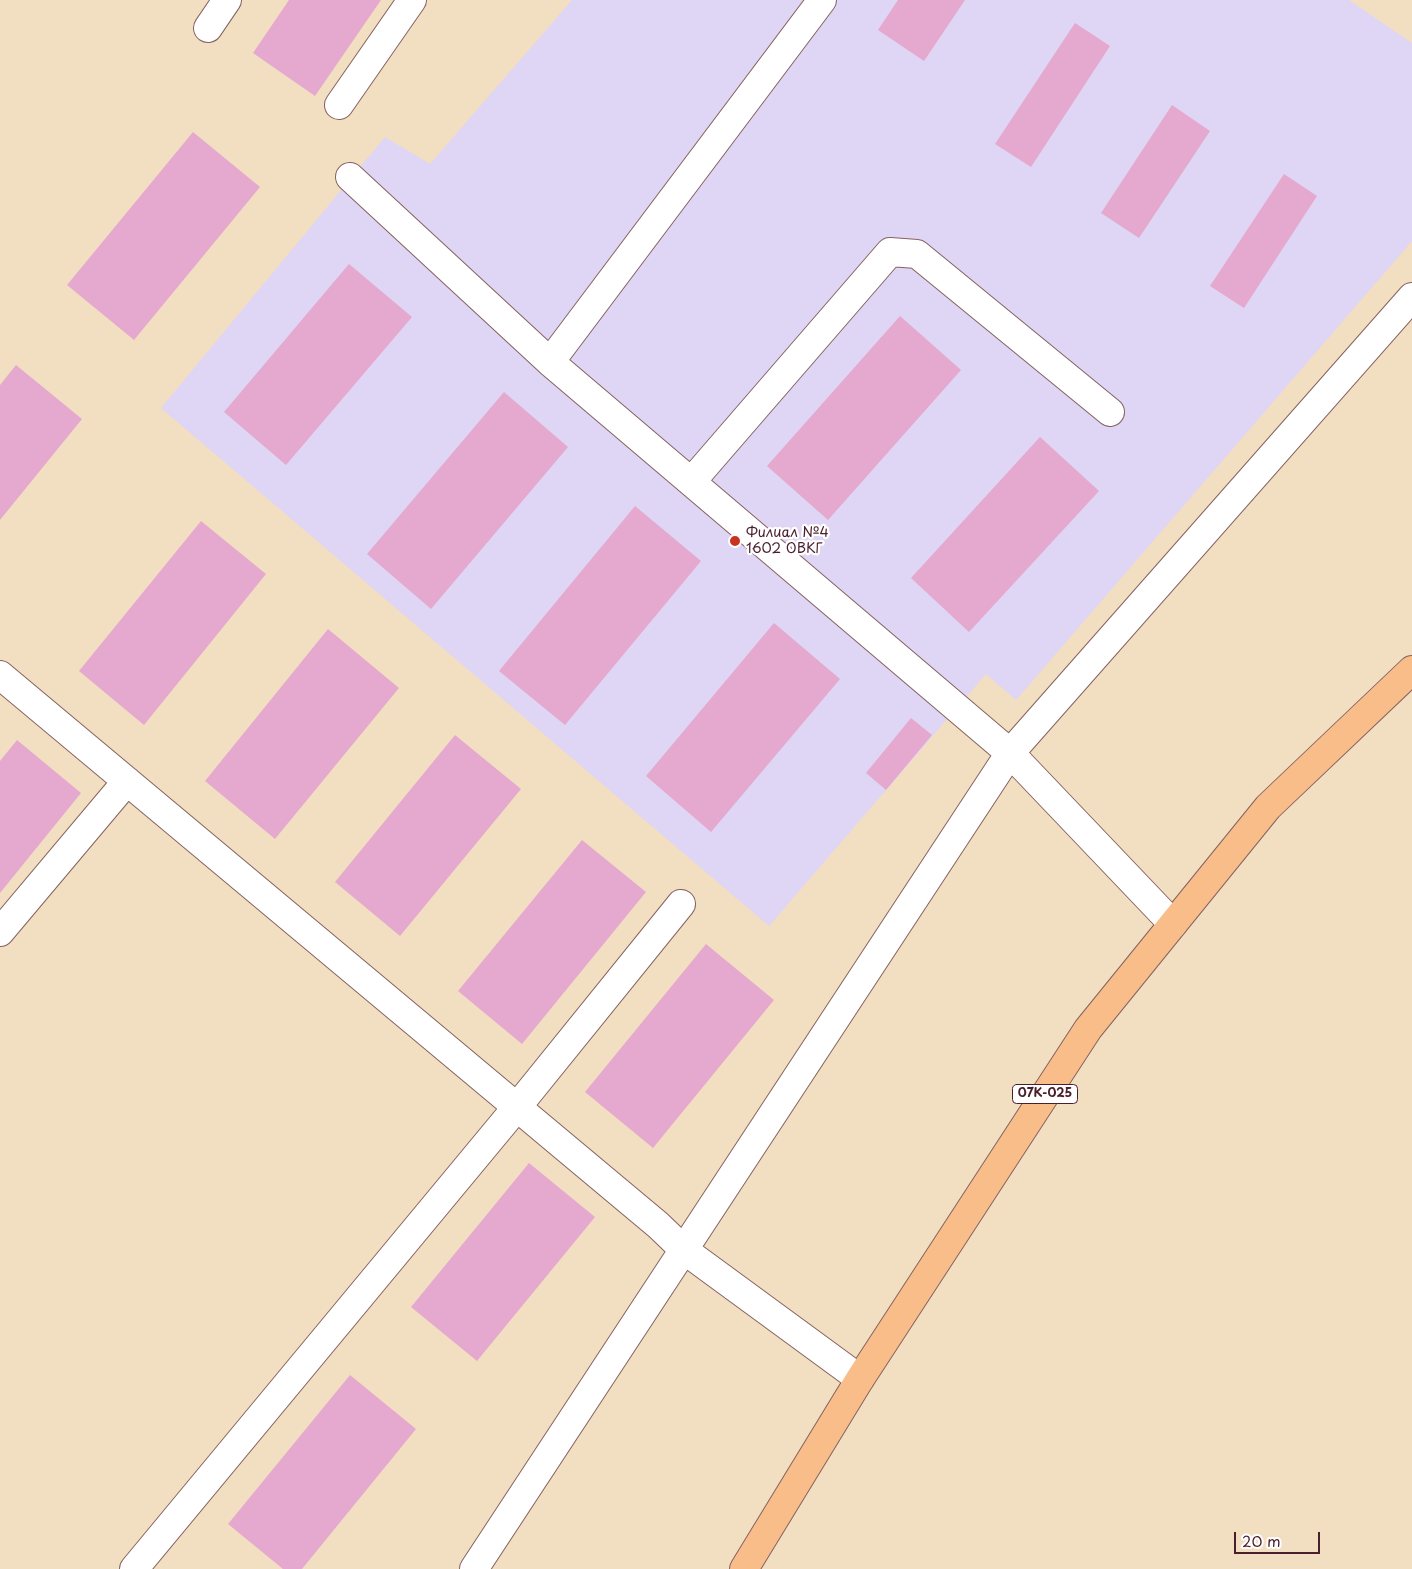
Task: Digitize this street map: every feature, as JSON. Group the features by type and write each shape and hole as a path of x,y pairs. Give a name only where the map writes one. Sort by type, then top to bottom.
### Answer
{"highway":[{"name":"07К-025","path":"744,1569 860,1379 1088,1029 1268,807 1412,670"}],"lane":[{"path":"208,28 227,0"},
{"path":"339,105 412,0"},
{"path":"550,362 822,0"},
{"path":"350,177 550,362 1010,753 1173,924"},
{"path":"691,482 890,252 917,254 1110,412"},
{"path":"474,1569 1010,753 1412,297"},
{"path":"0,675 658,1225 684,1250 860,1379"},
{"path":"0,932 127,781"},
{"path":"134,1569 517,1107 681,904"}],"shaded area":[{"name":"Филиал №4 1602 ОВКГ","path":"572,0 1349,0 1412,43 1412,241 1016,700 986,674 769,926 161,408 385,137 430,164"}],"building":[{"path":"289,0 381,0 315,96 253,53"},
{"path":"898,0 965,0 924,61 878,30"},
{"path":"1075,23 1110,46 1031,167 995,144"},
{"path":"1172,105 1210,131 1139,238 1101,213"},
{"path":"193,132 260,187 134,340 67,285"},
{"path":"1284,174 1317,196 1244,308 1210,286"},
{"path":"349,264 412,317 286,465 224,412"},
{"path":"900,316 961,370 828,520 767,466"},
{"path":"16,365 82,419 0,520 0,385"},
{"path":"504,392 568,447 431,609 367,554"},
{"path":"1040,437 1099,491 969,632 911,578"},
{"path":"635,506 701,561 565,725 499,671"},
{"path":"201,521 266,574 144,725 79,671"},
{"path":"774,623 840,679 711,832 646,776"},
{"path":"328,629 399,688 275,839 205,781"},
{"path":"911,718 932,735 886,790 866,773"},
{"path":"455,735 521,789 400,936 335,882"},
{"path":"17,740 81,793 0,893 0,761"},
{"path":"582,840 646,892 522,1044 458,991"},
{"path":"706,944 774,1000 653,1148 585,1092"},
{"path":"529,1163 595,1217 477,1361 411,1307"},
{"path":"350,1375 416,1429 302,1569 283,1569 228,1524"}],"place":[{"name":"Филиал №4 1602 ОВКГ","path":"735,541"}]}
